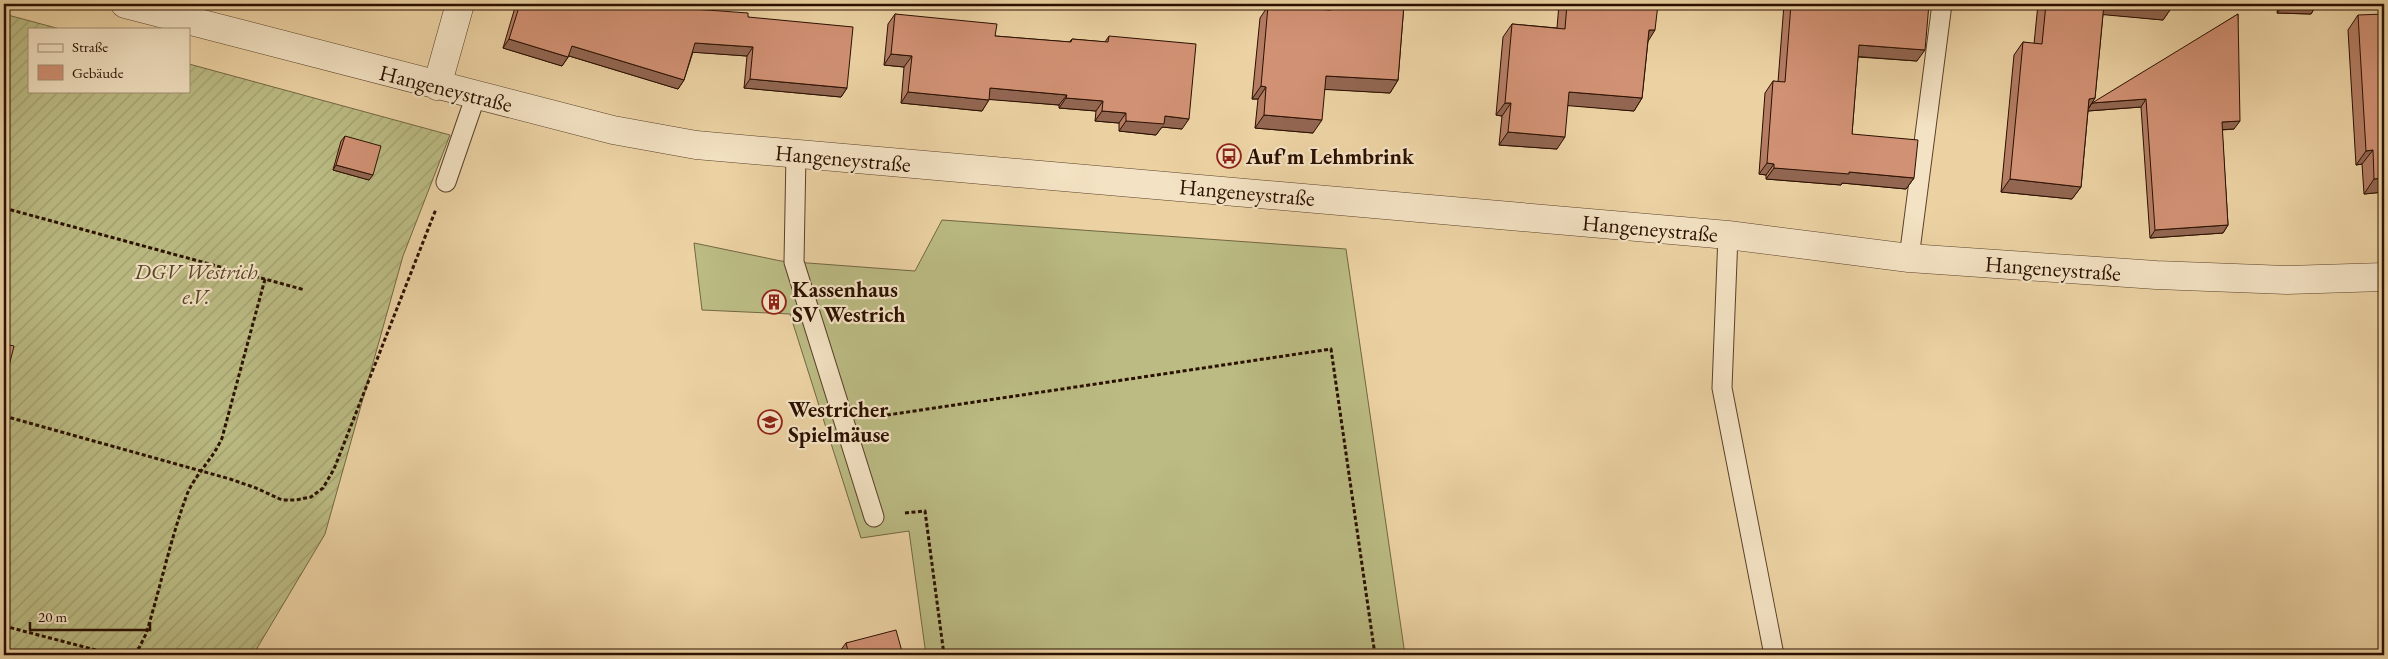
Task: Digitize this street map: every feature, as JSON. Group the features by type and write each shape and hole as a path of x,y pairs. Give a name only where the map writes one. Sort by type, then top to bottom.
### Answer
{"street":[{"name":"Hangeneystraße","path":"125,4 613,130 696,145 1728,235 1909,258 2156,275 2287,280 2384,277"},
{"path":"437,86 460,4"}],"lane":[{"path":"1909,258 1942,4"},
{"path":"446,182 476,95"},
{"path":"796,154 794,262 874,517"},
{"path":"1728,235 1722,388 1774,655"}],"path":[{"path":"4,416 256,488 282,500 311,497 323,488 334,469 446,182"},
{"path":"4,208 305,290"},
{"path":"126,655 139,648 146,634 186,496 200,472 215,455 222,438 265,279"},
{"path":"844,422 1331,349 1375,655"},
{"path":"874,517 925,511 944,655"},
{"path":"4,626 116,655"}],"green space":[{"name":"DGV Westrich e.V.","path":"4,14 56,28 28,28 28,92 190,92 190,64 450,135 403,256 325,534 253,655 4,655"},
{"path":"942,220 1346,249 1405,655 926,655 909,531 861,538 790,314 702,310 694,243 781,261 915,271"}],"building":[{"path":"520,4 695,4 693,9 748,13 748,17 853,27 847,88 750,79 753,47 695,43 684,80 572,46 568,57 509,39"},
{"path":"1332,4 1404,4 1398,80 1326,76 1322,120 1264,115 1266,87 1261,86 1268,6 1331,10"},
{"path":"1567,4 1658,4 1655,30 1649,30 1642,98 1569,92 1565,137 1508,132 1511,103 1505,103 1512,24 1565,29"},
{"path":"1791,4 1929,4 1925,50 1859,45 1852,134 1918,140 1914,178 1774,168 1774,164 1767,163 1773,81 1785,82"},
{"path":"2046,4 2104,4 2095,98 2089,99 2081,187 2010,179 2023,42 2042,44"},
{"path":"2134,4 2172,4 2172,7"},
{"path":"2281,4 2315,4 2314,9 2281,8"},
{"path":"895,14 997,24 995,36 1071,42 1072,39 1108,42 1109,36 1196,44 1189,119 1165,116 1164,124 1126,121 1126,113 1102,111 1103,101 1066,98 1067,95 990,88 989,100 908,92 912,56 891,54"},
{"path":"2238,14 2240,121 2222,122 2228,225 2155,230 2146,99 2092,103"},
{"path":"2384,14 2384,178 2374,179 2373,150 2366,151 2358,15"},
{"path":"345,136 381,146 373,175 336,165"},
{"path":"4,344 14,346 6,378 4,378"},
{"path":"896,630 903,655 849,655 846,643"}],"place":[{"name":"Auf'm Lehmbrink","path":"1229,156"},
{"name":"Kassenhaus SV Westrich","path":"774,302"},
{"name":"Westricher Spielmäuse","path":"770,422"}]}
